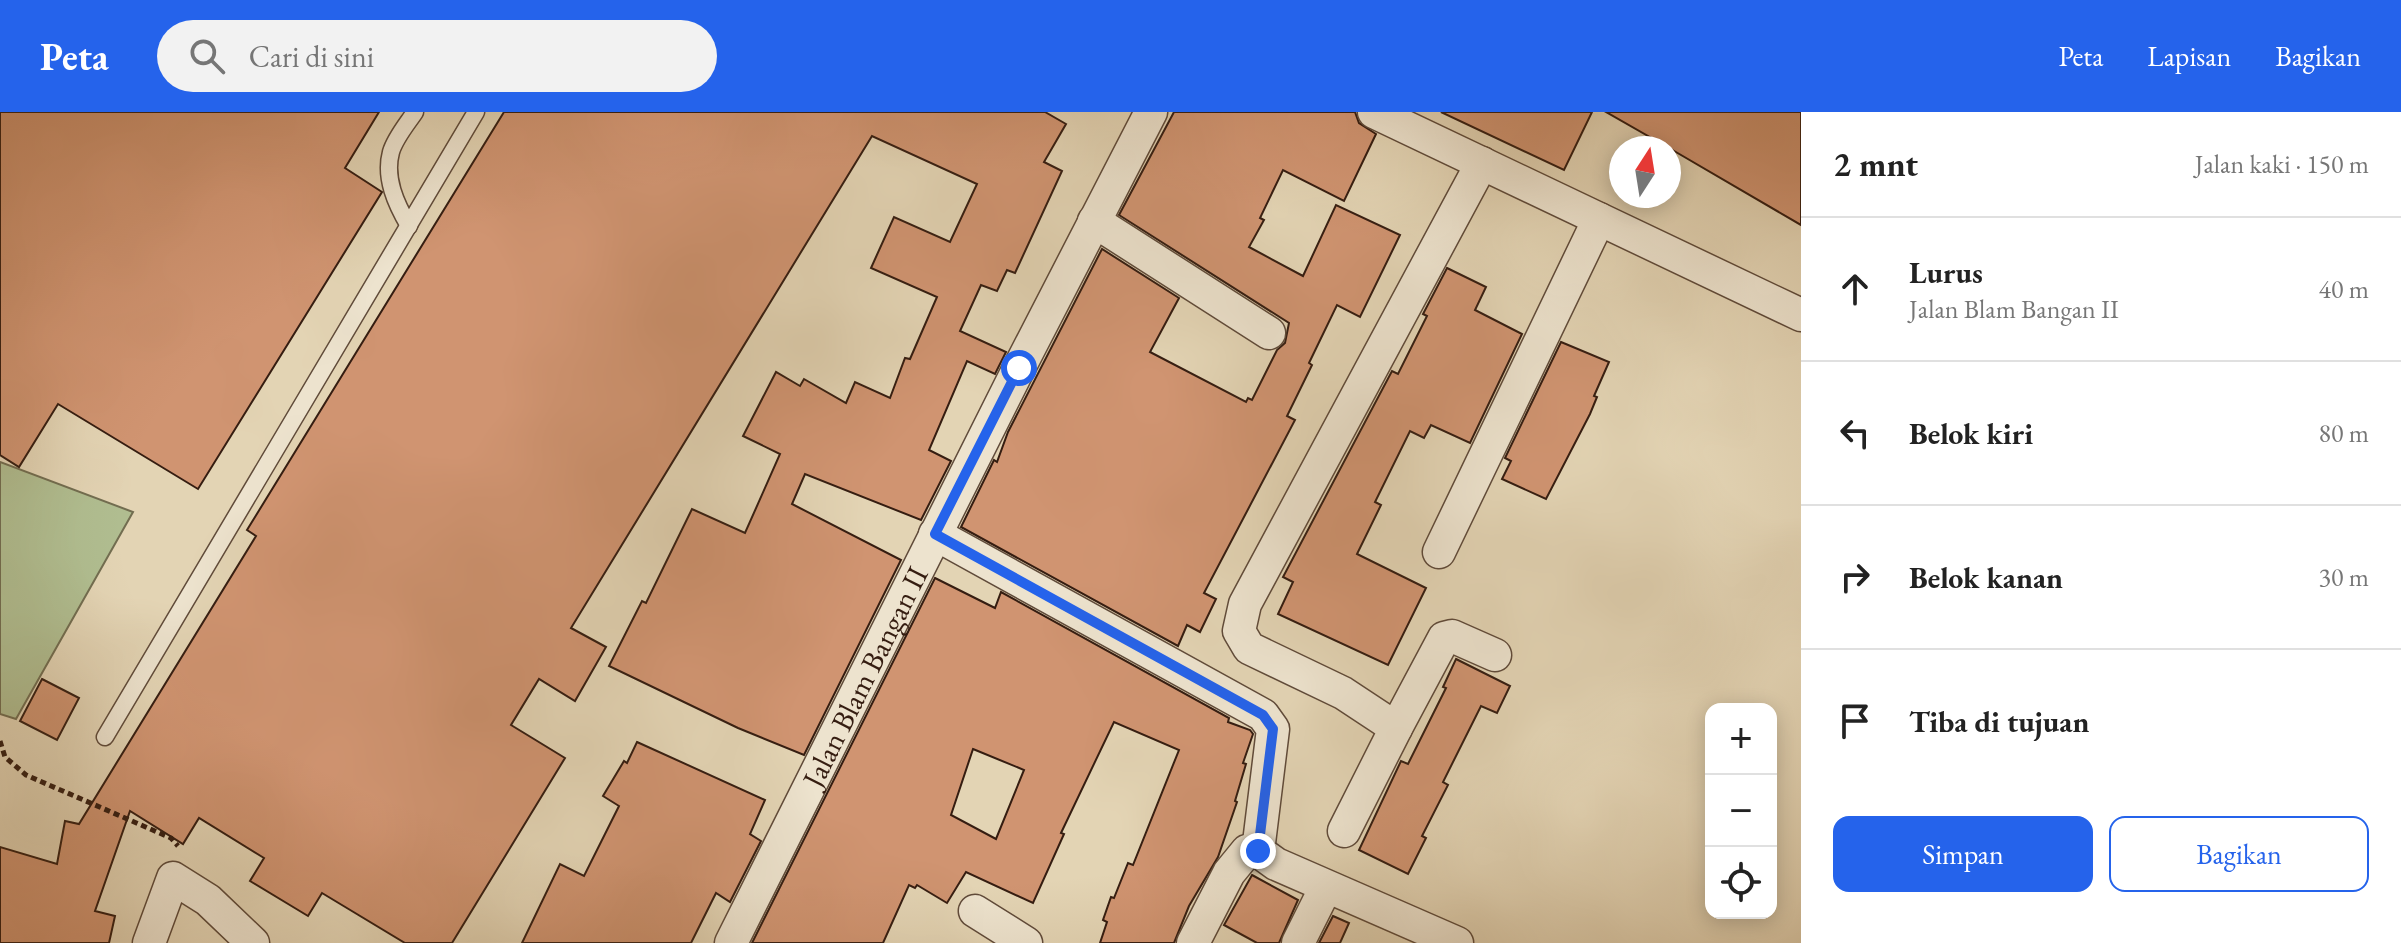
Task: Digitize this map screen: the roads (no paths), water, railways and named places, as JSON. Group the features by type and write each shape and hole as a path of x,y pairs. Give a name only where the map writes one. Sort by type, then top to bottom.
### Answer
{"street":[{"name":"Jalan Blam Bangan II","path":"731,943 935,534 1151,112"},
{"path":"1374,112 1801,315"},
{"path":"1396,728 1343,693 1249,648 1239,631 1245,604 1482,163"},
{"path":"1439,552 1599,219"},
{"path":"1094,221 1269,333"},
{"path":"935,534 1263,715 1273,729 1258,851"},
{"path":"1344,831 1444,638 1452,636 1495,655"},
{"path":"1193,943 1229,873 1247,851 1258,851 1276,864 1457,943"},
{"path":"149,943 173,878 208,900 253,943"},
{"path":"1298,943 1326,887"},
{"path":"975,911 1026,943"}],"lane":[{"path":"409,226 396,204 389,174 392,150 415,112"},
{"path":"105,737 476,112"}]}
